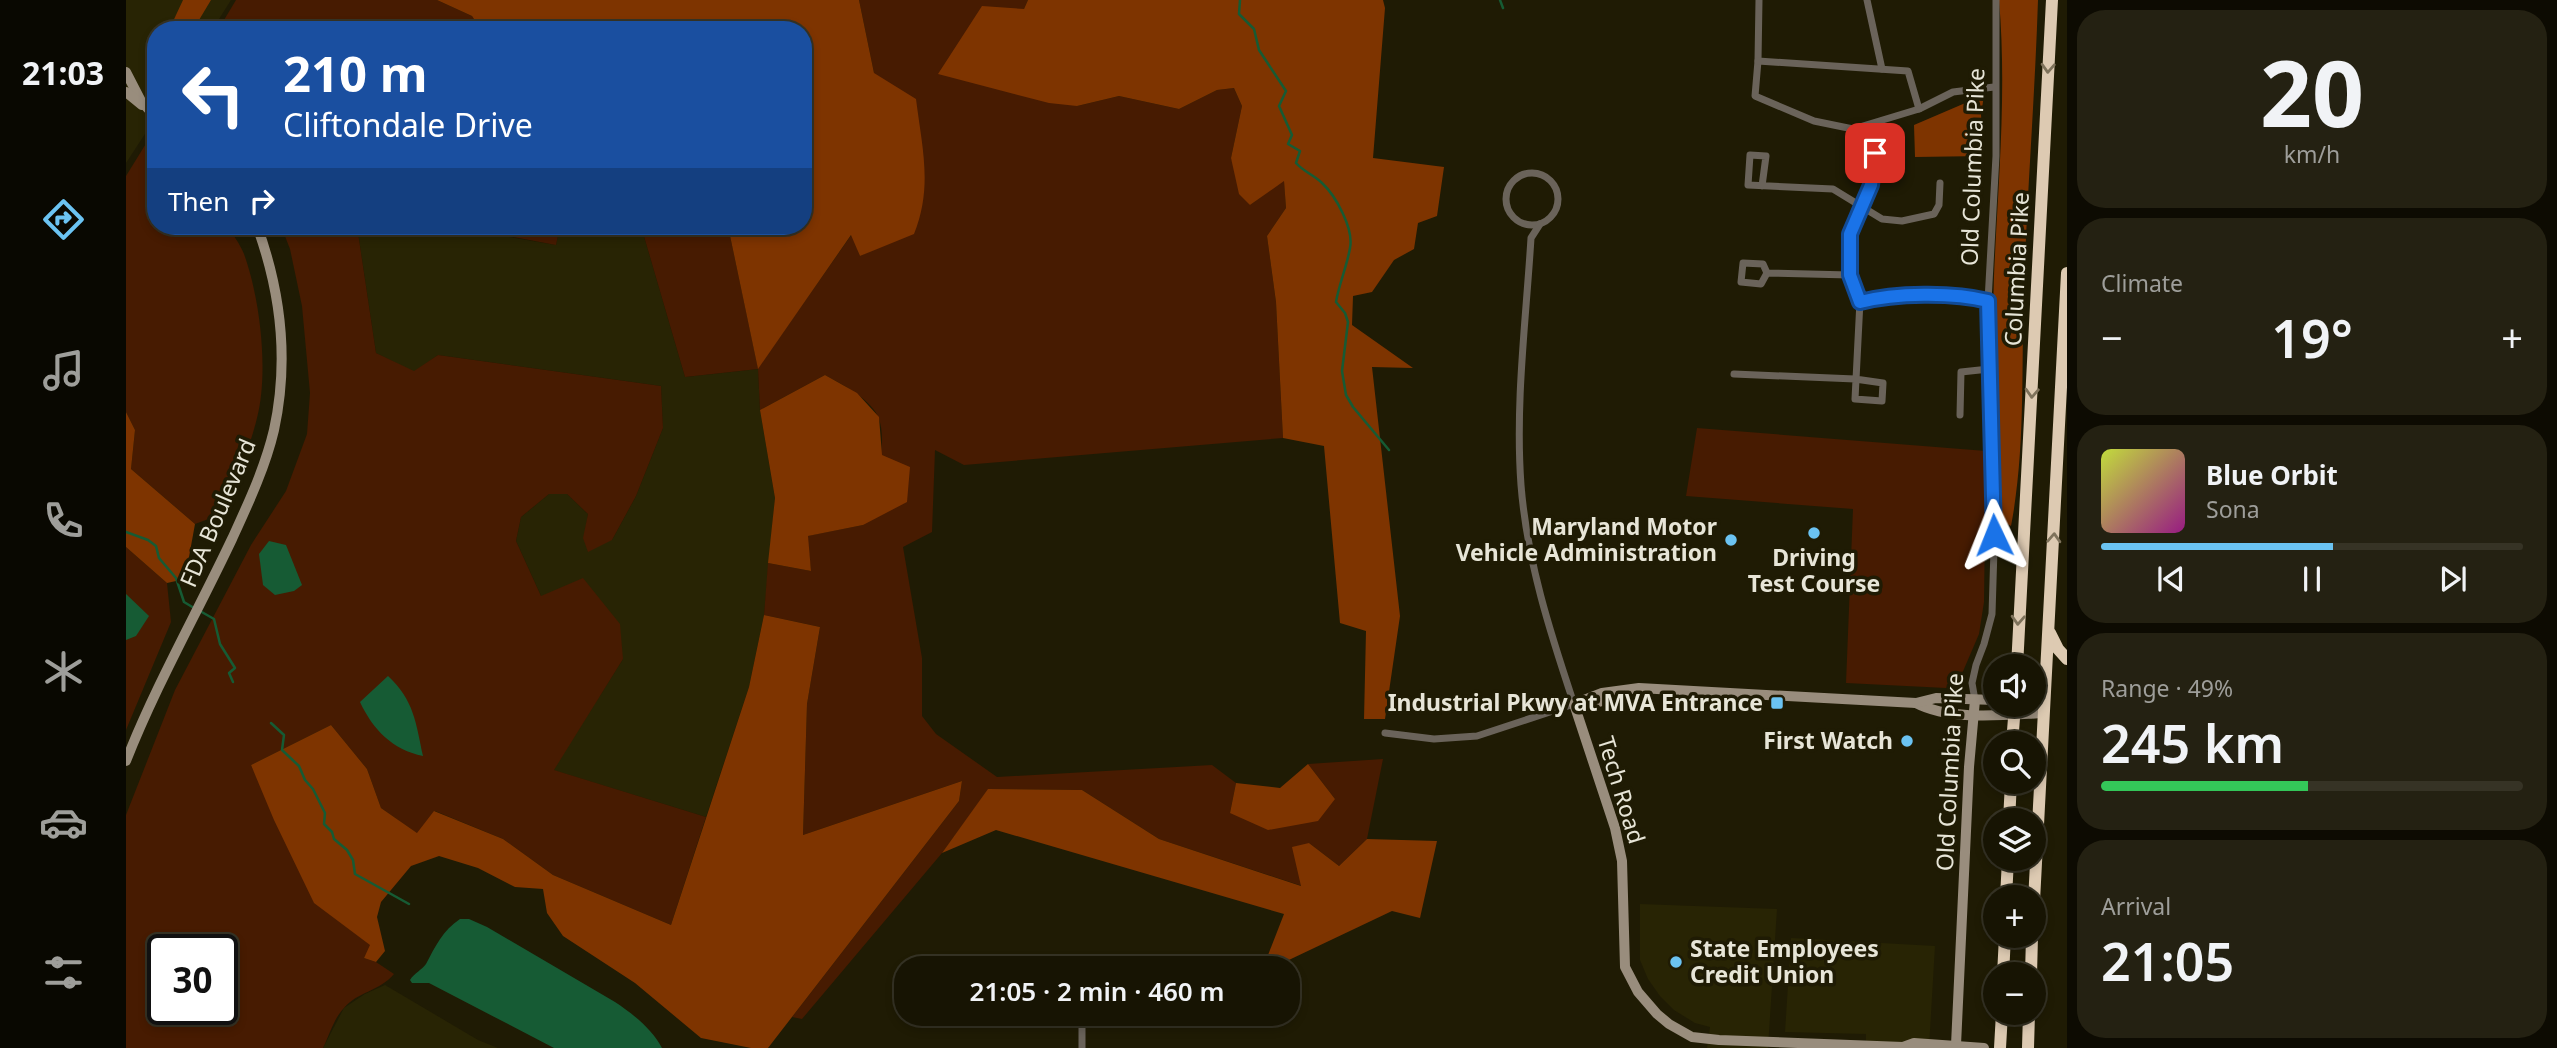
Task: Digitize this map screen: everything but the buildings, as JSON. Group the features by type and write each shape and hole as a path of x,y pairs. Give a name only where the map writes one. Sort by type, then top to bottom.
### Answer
{"highway":[{"name":"Columbia Pike","path":"2018,654 2052,0"},
{"path":"2046,655 2067,273"},
{"path":"2049,631 2058,649 2067,659"},
{"path":"2034,885 2040,717"},
{"path":"2000,1048 2001,1025"},
{"path":"2028,1048 2029,1025"}],"street":[{"path":"1759,0 1755,96 1814,121 1853,128 1919,109 1953,92 1994,86"},
{"path":"1867,0 1882,69"},
{"name":"Old Columbia Pike","path":"1956,1045 1975,700 1972,683 1992,614 1994,549 1988,301 1996,156 1996,0"},
{"path":"1758,61 1908,71 1919,109"},
{"path":"126,72 147,105"},
{"path":"126,92 147,110"},
{"path":"1734,374 1855,379 1883,383 1882,401 1855,399 1855,379 1860,302 1850,275 1850,234 1871,185 1875,153"},
{"path":"1762,186 1766,156 1750,155 1748,185 1762,186 1833,189 1882,219 1902,221 1934,214 1939,205 1940,183"},
{"name":"Tech Road","path":"1531,239 1509,213 1506,195 1515,179 1522,174 1535,173 1548,178 1558,193 1558,202 1555,212 1540,224 1531,239 1519,427 1521,487 1539,592 1615,828 1622,861 1625,967 1638,992 1657,1014 1692,1037 1773,1043 1904,1047 1914,1043 1984,1048"},
{"path":"1520,223 1540,224"},
{"name":"FDA Boulevard","path":"126,761 248,503 274,432 282,375 279,309 268,255 260,235"},
{"path":"1767,273 1850,275"},
{"path":"1860,302 1911,296 1988,301"},
{"path":"1960,415 1961,372 1989,369"},
{"path":"1385,733 1434,739 1477,736 1574,704 1587,706 1601,702 1618,691 1663,689 1916,703 1936,698 1983,700"},
{"path":"1916,703 1938,712 1983,713"},
{"path":"1082,1026 1082,1048"},
{"path":"1685,1048 1692,1037"}],"shaded area":[{"path":"126,0 231,0 218,21 147,21 147,131 126,163"},
{"path":"183,0 211,0 198,21 173,21"},
{"path":"236,0 437,0 472,16 475,21 223,21"},
{"path":"437,0 859,0 874,73 916,99 925,183 920,217 914,234 860,256 851,235 758,369 730,235 812,235 812,21 475,21 472,16"},
{"path":"859,0 1028,0 1024,9 1077,106 1119,96 1179,109 1217,90 1234,88 1242,106 1231,158 1250,205 1284,180 1286,208 1267,236 1276,302 1283,438 964,465 935,450 932,532 903,547 922,658 922,716 936,734 997,777 1212,765 1236,783 1230,813 1335,799 1308,764 1383,759 1367,839 1339,866 1309,843 1302,886 1159,839 1082,790 989,789 942,853 802,1019 792,1017 959,801 962,781 803,835 807,704 820,627 764,615 768,563 811,571 807,536 863,525 880,458 882,431 879,419 863,399 825,375 760,410 758,369 685,377 644,235 730,235 758,368 852,234 860,256 879,247 874,73"},
{"path":"1028,0 1383,0 1385,8 1373,158 1444,167 1437,216 1418,223 1414,249 1394,260 1372,292 1353,296 1352,325 1413,368 1372,367 1400,616 1385,719 1364,719 1366,631 1340,623 1324,446 1283,438 1276,302 1267,236 1286,208 1284,181 1250,205 1239,194 1231,158 1242,106 1234,88 1217,90 1179,109 1119,96 1077,106 1049,103 938,74 982,6 1024,9"},
{"path":"1999,0 2038,0 2025,251 2021,437 2011,526 2000,520 1994,398 1994,276 2002,104"},
{"path":"1984,95 1981,115 1984,156 1915,157 1914,125"},
{"path":"147,142 147,235 233,235 244,254 254,292 261,335 262,379 261,400 254,430 222,514 195,524 131,469 135,430 126,412 126,176"},
{"path":"285,235 358,235 376,353 414,371 438,355 661,386 663,428 636,496 612,540 588,552 583,538 588,514 567,494 549,494 521,517 516,541 541,596 583,578 620,624 623,659 554,770 706,817 671,925 553,875 503,839 435,811 418,834 381,808 367,769 331,725 251,765 314,902 371,945 364,958 376,962 394,974 382,984 355,998 340,1012 323,1048 126,1048 126,815 175,690 251,545 286,491 307,434 310,393 302,306"},
{"path":"358,235 498,235 556,245 558,235 644,235 685,377 758,369 760,410 775,498 764,615 749,687 706,817 553,770 623,659 541,596 516,541 521,517 549,494 567,494 588,514 584,538 612,540 636,496 663,428 661,386 438,355 414,372 376,353"},
{"path":"503,235 558,235 556,245"},
{"path":"825,375 857,393 879,417 882,455 910,467 907,502 863,525 808,536 811,571 768,563 775,498 760,410"},
{"path":"126,412 135,430 131,469 195,524 185,579 167,583 126,547"},
{"path":"1697,428 1986,451 1984,602 1979,634 1961,676 1946,688 1846,683 1853,509 1686,496"},
{"path":"269,541 286,545 302,585 294,591 275,595 263,585 259,554"},
{"path":"126,547 167,583 171,622 126,730"},
{"path":"126,594 149,616 136,636 126,640"},
{"path":"764,615 820,627 807,704 803,835 962,781 959,801 768,1048 751,1048 701,1038 635,983 563,936 547,913 543,889 515,887 478,868 439,856 411,866 381,902 377,917 385,951 376,962 364,958 370,945 314,903 251,765 331,725 367,769 381,808 417,833 434,811 503,839 553,875 671,925 749,687"},
{"path":"388,676 409,703 423,756 393,744 378,730 360,702"},
{"path":"1308,764 1335,799 1318,821 1268,830 1230,813 1236,783 1280,788"},
{"path":"988,789 1082,790 1159,839 1301,886 1292,847 1309,843 1339,866 1367,839 1437,841 1420,918 1392,911 1297,956 1268,956 1284,914 996,830 942,853"},
{"path":"1640,904 1777,909 1768,1048 1707,1048 1710,1027 1695,1023 1674,1010 1660,996 1648,979 1640,960"},
{"path":"460,919 469,919 487,927 615,1002 642,1022 662,1048 554,1048 429,983 412,983 410,980 426,964 444,934"},
{"path":"1791,938 1935,946 1929,1048 1866,1048 1866,1034 1785,1032"},
{"path":"385,985 478,1040 498,1048 323,1048 344,1008"}],"waterway":[{"path":"1240,0 1239,14 1254,29 1259,50 1286,91 1279,106 1292,135 1288,144 1300,151 1296,163 1327,189 1347,223 1350,248 1336,302 1348,322 1342,371 1346,395 1389,450"},
{"path":"1500,0 1503,8"},
{"path":"126,532 156,546 159,558 176,578 184,602 194,608"},
{"path":"200,611 214,619 220,644 235,668 229,673 233,682"},
{"path":"271,723 284,735 282,750 299,766 305,780 313,789 325,813 324,824 332,832 334,839 347,850 353,860 355,874 409,904"}],"place":[{"name":"Driving Test Course","path":"1814,533"},
{"name":"Maryland Motor Vehicle Administration","path":"1731,540"},
{"name":"Industrial Pkwy at MVA Entrance","path":"1777,703"},
{"name":"First Watch","path":"1907,741"},
{"name":"State Employees Credit Union","path":"1676,962"}],"route":[{"path":"1875,153 1871,185 1850,234 1850,275 1860,302 1911,296 1988,301 1994,535"}]}
